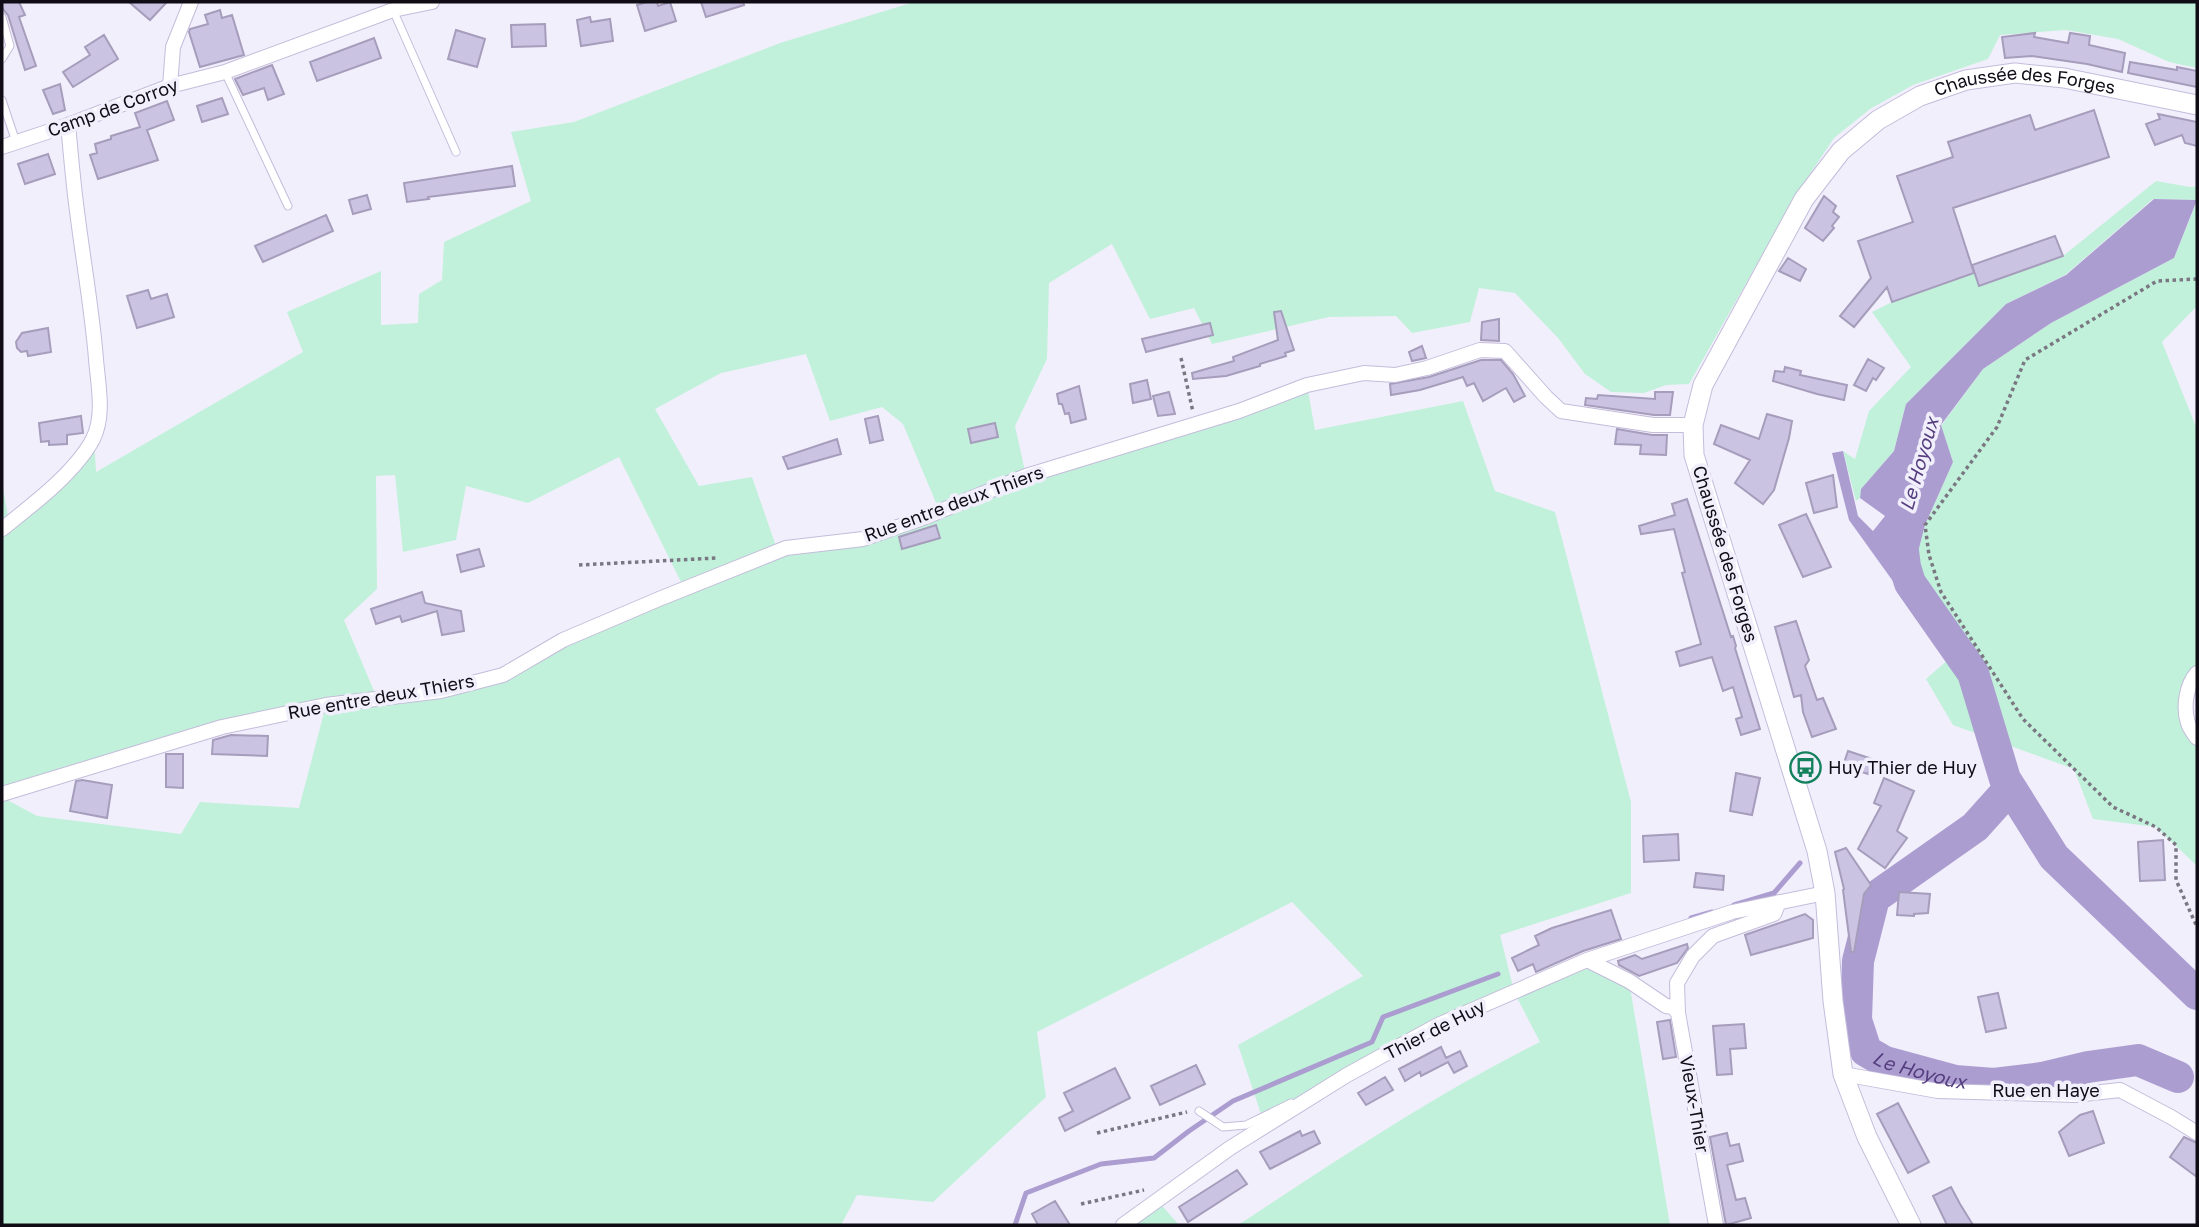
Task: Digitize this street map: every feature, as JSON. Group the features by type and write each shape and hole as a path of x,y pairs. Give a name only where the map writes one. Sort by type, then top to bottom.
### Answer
{"main road":[{"name":"Chaussée des Forges","path":"1911,1225 1867,1137 1843,1074 1833,1001 1825,893 1817,851 1694,455 1693,425 1703,385 1804,199 1841,151 1878,120 1920,96 1966,80 2015,73 2064,78 2197,105"}],"street":[{"path":"170,86 173,47 191,2"},
{"name":"Camp de Corroy","path":"9,144 68,125 170,86 225,72 393,10 432,2"},
{"path":"2,529 69,470 94,437 98,418 100,401 91,304 76,209 68,125"},
{"name":"Rue entre deux Thiers","path":"2,793 222,727 326,705 441,691 503,675 563,640 659,598 786,548 863,538 923,518 1026,476 1239,411 1307,385 1364,373 1395,375 1480,351 1505,351 1562,411 1653,425 1693,425"},
{"path":"2197,673 2186,697 2188,724 2197,738"},
{"name":"Thier de Huy","path":"1123,1225 1230,1148 1347,1075 1438,1025 1587,960 1732,912 1825,893"},
{"name":"Thier de Huy","path":"1677,983 1693,956 1713,936 1774,914 1779,902"},
{"path":"1587,960 1629,981 1666,1006 1673,1007 1678,1013"},
{"name":"Vieux-Thier","path":"1677,983 1678,1013 1716,1225"},
{"name":"Rue en Haye","path":"1843,1074 1938,1090 2075,1095 2120,1090 2171,1116 2197,1133"}],"lane":[{"path":"393,10 456,152"},
{"path":"2,17 10,46 2,59"},
{"path":"225,72 288,206"},
{"path":"2,100 9,144"},
{"path":"1199,1111 1223,1127 1246,1125 1292,1102 1312,1097"}],"path":[{"path":"2197,279 2157,281 2025,360 1997,427 1925,525 1929,555 1941,592 2023,719 2113,807 2156,827 2176,845 2176,880 2197,927"},
{"path":"1181,358 1196,424"},
{"path":"579,565 724,558"},
{"path":"1097,1133 1199,1111"},
{"path":"1081,1204 1145,1190"}],"green space":[{"path":"914,2 2197,2 2197,68 2169,62 2118,39 2066,30 2000,35 1988,59 1913,85 1870,109 1834,138 1796,195 1689,384 1666,385 1644,393 1611,392 1585,374 1558,338 1515,293 1479,288 1470,322 1412,333 1396,316 1329,317 1212,344 1194,308 1150,319 1112,244 1049,283 1047,359 1015,426 1026,476 1307,385 1315,430 1463,401 1495,491 1555,512 1631,802 1631,893 1500,935 1514,991 1587,960 1629,981 1670,1225 1238,1225 1424,1106 1540,1042 1514,992 1265,1126 1238,1045 1363,976 1292,902 1037,1032 1046,1097 933,1202 857,1195 841,1225 2,1225 2,797 37,816 181,834 200,802 299,808 326,705 2,794 2,482 9,522 94,437 96,472 303,352 287,312 381,271 381,325 418,323 419,294 442,280 444,242 531,201 511,132 574,122 780,43","holes":["806,354 830,421 882,407 903,424 939,510 863,539 778,552 752,477 699,486 655,409 721,373","619,457 684,588 503,675 377,698 344,620 377,589 376,476 395,475 403,552 456,540 466,486 528,503"]},
{"path":"2156,181 2197,186 2197,200 2153,199 2065,275 2006,304 1906,404 1894,451 1861,489 1860,498 1856,501 1843,451 1855,459 1869,411 1911,367 1872,312 1892,302 1974,273 1979,285 2063,256"},
{"path":"2197,201 2197,306 2162,342 2197,429 2197,673 2186,697 2197,738 2197,866 2156,827 2093,819 2074,769 1953,725 1926,679 1950,658 1910,583 1925,525 1953,462 1941,426 1983,369 2051,323 2174,258"},
{"path":"1158,1201 1179,1225 1129,1225"}],"water":[{"path":"2154,199 2197,200 2174,258 2051,323 1983,369 1941,425 1953,462 1925,525 1910,583 1900,591 1849,520 1832,453 1843,451 1858,516 1873,531 1885,516 1860,498 1861,489 1894,451 1906,404 2006,304 2066,275"}],"building":[{"path":"2,2 19,2 25,15 19,17 36,66 25,70"},
{"path":"129,2 167,2 150,20"},
{"path":"657,2 658,6 670,2 676,21 645,31 637,5"},
{"path":"701,2 743,2 744,5 706,17"},
{"path":"220,10 222,18 232,15 244,55 200,67 190,29 208,24 205,15"},
{"path":"590,17 591,22 610,19 613,41 581,46 577,20"},
{"path":"545,24 546,46 512,47 511,25"},
{"path":"456,30 485,39 477,67 448,59"},
{"path":"2035,33 2034,37 2068,43 2070,33 2090,36 2089,45 2125,53 2122,72 2032,56 2005,58 2002,37"},
{"path":"104,35 118,59 73,87 63,72 90,55 85,47"},
{"path":"374,38 381,58 317,81 310,62"},
{"path":"2130,62 2197,71 2197,87 2128,73"},
{"path":"272,65 284,94 268,100 264,88 243,95 235,79"},
{"path":"60,84 65,110 53,114 43,90"},
{"path":"222,98 228,114 202,122 197,106"},
{"path":"167,101 174,120 147,130 158,160 98,179 90,155 97,153 95,144 140,127 135,113"},
{"path":"2094,110 2109,157 1953,208 1974,273 1892,302 1887,287 1854,327 1840,316 1871,278 1858,241 1913,222 1897,176 1953,157 1948,142 2030,115 2035,130"},
{"path":"2158,114 2197,122 2197,146 2185,143 2182,135 2155,145 2146,124 2160,119"},
{"path":"48,154 55,174 25,184 18,164"},
{"path":"512,166 515,186 407,202 404,183"},
{"path":"367,195 371,209 353,214 349,200"},
{"path":"1824,196 1836,206 1833,212 1839,217 1823,241 1805,228"},
{"path":"326,215 333,231 263,262 255,246"},
{"path":"2055,236 2063,256 1979,286 1972,265"},
{"path":"1788,258 1806,269 1800,281 1779,271"},
{"path":"148,290 151,299 167,294 174,317 137,328 127,296"},
{"path":"1281,311 1294,350 1260,366 1226,376 1193,379 1192,373 1234,361 1233,357 1278,340 1274,312"},
{"path":"1499,319 1499,341 1481,340 1482,322"},
{"path":"1210,323 1213,335 1146,352 1142,339"},
{"path":"48,328 51,352 28,356 27,351 21,352 17,348 16,342 22,333"},
{"path":"1422,346 1426,358 1412,361 1409,352"},
{"path":"1868,359 1884,368 1876,380 1873,378 1866,391 1854,385"},
{"path":"1481,360 1501,360 1513,374 1525,396 1514,402 1506,388 1483,401 1474,383 1467,386 1463,377 1420,390 1391,395 1390,384 1429,377"},
{"path":"1785,367 1801,371 1800,375 1847,385 1844,400 1773,381 1775,371 1784,372"},
{"path":"1147,380 1151,399 1133,403 1130,384"},
{"path":"1079,386 1086,419 1071,423 1069,413 1065,414 1062,404 1059,404 1057,394"},
{"path":"1169,392 1175,414 1158,416 1153,396"},
{"path":"1655,392 1673,392 1670,415 1585,405 1586,398 1597,399 1598,395 1655,399"},
{"path":"1767,414 1792,421 1774,490 1763,504 1735,483 1750,460 1714,444 1721,425 1759,439"},
{"path":"81,416 83,433 67,435 67,444 49,445 49,441 41,442 39,423"},
{"path":"878,416 883,440 870,443 865,419"},
{"path":"995,423 998,437 971,443 968,429"},
{"path":"1617,429 1667,435 1666,455 1640,454 1641,445 1615,444"},
{"path":"837,439 841,454 788,469 783,457"},
{"path":"1833,475 1837,507 1814,513 1806,483"},
{"path":"1687,499 1731,637 1733,636 1760,729 1741,735 1736,719 1742,717 1733,687 1723,691 1712,657 1680,666 1676,652 1701,644 1682,573 1685,572 1674,529 1641,534 1639,526 1675,515 1672,504"},
{"path":"1806,514 1831,567 1803,577 1779,525"},
{"path":"936,525 940,538 902,549 899,537"},
{"path":"479,549 484,566 461,572 457,555"},
{"path":"422,592 425,603 461,611 464,631 442,635 437,611 402,622 400,616 376,624 371,609"},
{"path":"1796,621 1809,660 1805,666 1817,700 1823,698 1836,729 1812,737 1803,712 1801,695 1794,697 1775,627"},
{"path":"231,735 268,736 267,756 212,754 213,740"},
{"path":"1848,751 1872,759 1868,774 1843,766"},
{"path":"166,754 183,754 183,788 166,787"},
{"path":"1736,773 1760,778 1752,815 1730,811"},
{"path":"1884,778 1914,791 1897,831 1907,838 1885,868 1858,849 1881,806 1874,803"},
{"path":"76,781 112,785 107,818 70,811"},
{"path":"1678,834 1679,860 1644,862 1643,836"},
{"path":"2163,840 2165,880 2140,881 2138,842"},
{"path":"1846,848 1871,885 1864,894 1854,952 1851,952 1844,889 1835,852"},
{"path":"1696,873 1724,876 1723,890 1694,887"},
{"path":"1899,892 1930,894 1928,913 1897,915"},
{"path":"1611,910 1621,939 1583,951 1536,972 1533,964 1518,971 1512,958 1539,945 1535,936"},
{"path":"1805,914 1813,920 1813,938 1751,955 1745,935"},
{"path":"1687,944 1688,948 1677,963 1639,976 1619,965 1618,961 1635,955 1642,959"},
{"path":"1998,993 2006,1028 1986,1032 1978,997"},
{"path":"1670,1020 1676,1057 1663,1059 1657,1022"},
{"path":"1744,1024 1746,1048 1730,1049 1732,1074 1717,1075 1713,1026"},
{"path":"1441,1047 1446,1058 1460,1051 1467,1066 1454,1073 1448,1062 1421,1076 1420,1072 1405,1081 1399,1069"},
{"path":"1196,1065 1205,1084 1160,1105 1151,1086"},
{"path":"1115,1068 1130,1098 1065,1131 1059,1118 1073,1111 1064,1093"},
{"path":"1385,1077 1393,1090 1366,1105 1358,1093"},
{"path":"1898,1103 1929,1162 1908,1173 1877,1114"},
{"path":"2093,1111 2104,1143 2069,1156 2059,1132 2080,1115"},
{"path":"1300,1131 1302,1136 1314,1131 1320,1143 1270,1169 1260,1152"},
{"path":"1727,1133 1730,1146 1739,1144 1743,1161 1727,1165 1736,1200 1745,1198 1751,1218 1726,1225 1710,1137"},
{"path":"2184,1137 2197,1143 2197,1177 2170,1157"},
{"path":"1237,1170 1247,1184 1188,1222 1179,1207"},
{"path":"1951,1187 1973,1225 1947,1225 1933,1196"},
{"path":"1055,1201 1070,1225 1038,1225 1032,1214"}],"waterway":[{"name":"Le Hoyoux","path":"1902,543 1910,583 1973,673 2005,779 2054,857 2197,994"},
{"name":"Le Hoyoux","path":"2010,788 1975,827 1874,898 1858,961 1856,1020 1866,1051 1885,1062 1955,1081 1994,1084 2138,1060 2178,1077"},
{"path":"1734,905 1774,893 1800,863"},
{"path":"1691,918 1712,912"},
{"path":"1015,1225 1026,1193 1101,1164 1154,1158 1233,1101 1372,1042 1383,1017 1498,974"}],"place":[{"name":"Huy Thier de Huy","path":"1805,768"}]}
